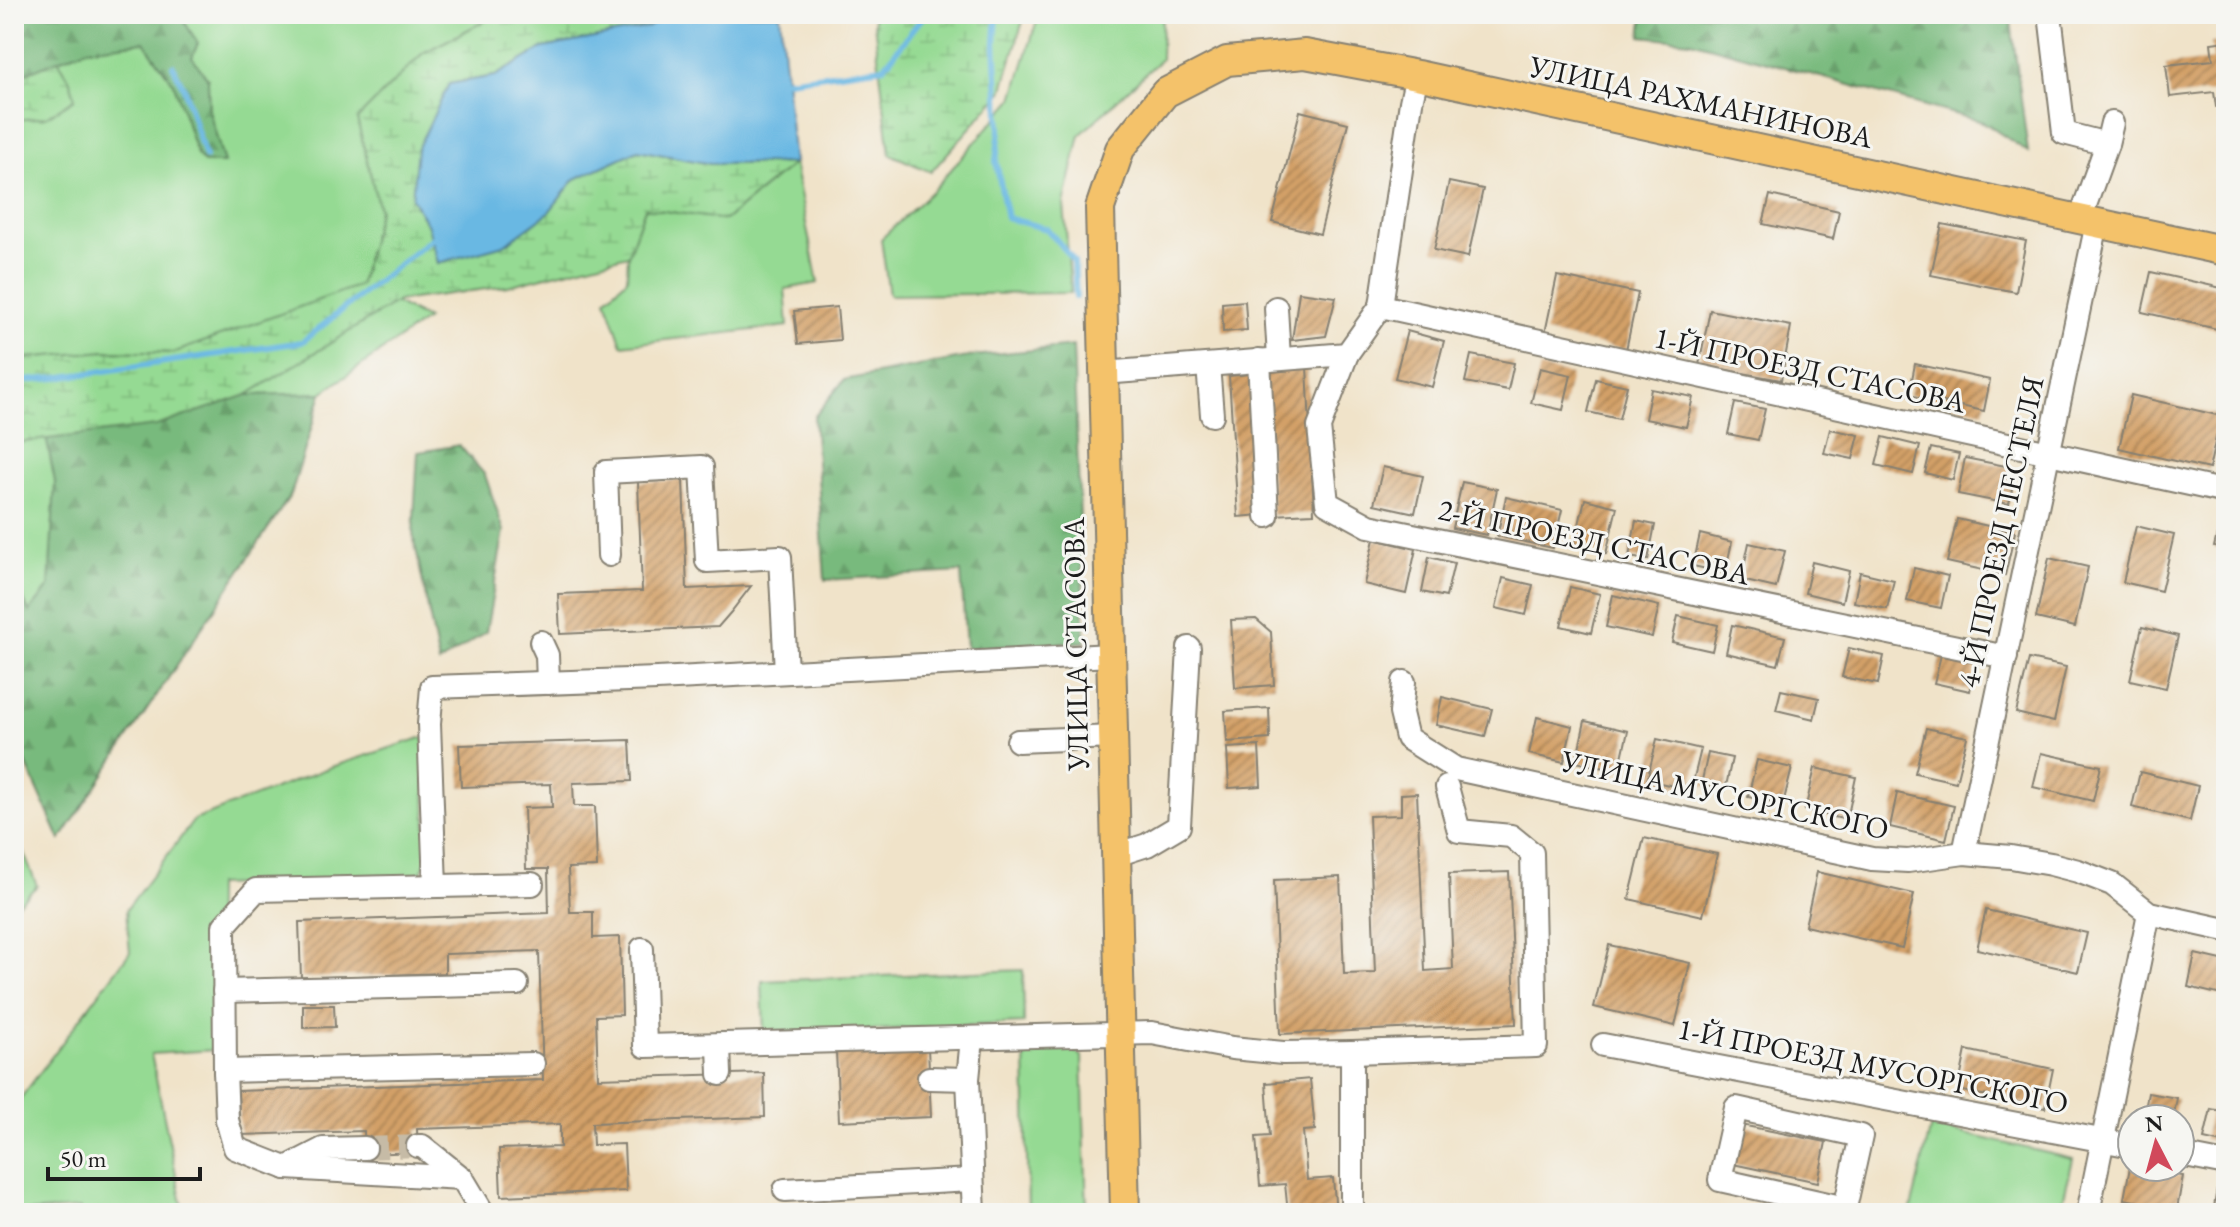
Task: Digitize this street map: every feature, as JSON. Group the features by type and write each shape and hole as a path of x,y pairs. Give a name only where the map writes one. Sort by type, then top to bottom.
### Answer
{"main road":[{"name":"УЛИЦА РАХМАНИНОВА","path":"1165,93 1227,61 1305,54 1417,75 2226,251"},
{"name":"УЛИЦА СТАСОВА","path":"1125,1213 1100,208 1120,149 1165,93"}],"street":[{"name":"4-Й ПРОЕЗД ПЕСТЕЛЯ","path":"1964,853 2049,453 2088,221 2109,134 2064,133 2050,14"},
{"path":"1103,373 1347,354 1381,306 1417,75"},
{"name":"1-Й ПРОЕЗД СТАСОВА","path":"1381,306 2226,492"},
{"path":"1267,516 1269,359 1276,308"},
{"name":"2-Й ПРОЕЗД СТАСОВА","path":"1347,354 1319,427 1327,503 1369,526 2006,657"},
{"path":"1208,365 1212,415"},
{"path":"609,555 606,472 702,467 707,561 780,557 786,672"},
{"path":"541,642 547,655 548,683"},
{"path":"1116,855 1147,845 1179,826 1189,648"},
{"path":"435,886 429,724 432,687 974,666 1111,655"},
{"name":"УЛИЦА МУСОРГСКОГО","path":"1404,682 1401,713 1407,738 1456,769 1872,859 1908,861 1964,853 2011,857 2078,871 2112,884 2149,913 2226,930"},
{"path":"1018,741 1113,737"},
{"path":"642,949 645,1046 1152,1033 1232,1048 1283,1053 1536,1046 1532,853 1511,836 1459,831 1447,787"},
{"path":"462,1178 286,1168 235,1148 227,1120 224,926 256,890 532,884"},
{"path":"2088,1213 2149,913"},
{"path":"224,991 517,984"},
{"path":"972,1038 968,1079 974,1213"},
{"path":"719,1045 720,1074"},
{"name":"1-Й ПРОЕЗД МУСОРГСКОГО","path":"1603,1045 2116,1143"},
{"path":"1352,1052 1352,1213"},
{"path":"225,1071 533,1064"},
{"path":"929,1078 968,1079"},
{"path":"1736,1108 1861,1136 1845,1208 1831,1209 1720,1180 1736,1108"},
{"path":"418,1146 462,1178 483,1213"},
{"path":"286,1168 323,1149 365,1148"},
{"path":"2196,1158 2226,1164"},
{"path":"785,1190 972,1180"}],"green space":[{"path":"14,14 498,14 423,53 358,119 379,209 360,285 427,319 322,393 291,494 60,840 14,736"},
{"path":"14,14 185,14 182,18 198,43 192,57 208,79 209,110 224,163 204,163 197,155 174,84 144,42 86,49 19,76 14,121"},
{"path":"498,14 671,14 650,27 543,48 495,76 449,84 412,198 428,226 438,263 548,213 575,179 638,150 711,164 794,163 725,220 645,208 628,255 508,286 398,301 247,395 156,426 14,443 14,359 106,351 173,353 360,285 379,209 357,119 423,53"},
{"path":"873,14 1025,14 1002,92 931,172 890,154"},
{"path":"1039,14 1158,14 1162,18 1161,59 1080,135 1064,204 1071,293 889,295 881,239 934,189 1013,99"},
{"path":"1644,14 2010,14 2028,152 1983,122 1691,41 1641,36"},
{"path":"58,60 70,80 75,99 46,117 16,120 19,76"},
{"path":"794,163 818,283 785,289 788,326 622,345 606,299 627,279 628,255 645,208 725,220"},
{"path":"1073,346 1085,642 966,648 961,572 825,580 814,417 844,380 973,356"},
{"path":"106,351 173,353 247,395 322,393 291,494 60,840 14,736 14,576 29,612 49,587 55,482 43,421 14,366"},
{"path":"459,445 485,475 504,531 486,632 439,663 413,534 418,452"},
{"path":"424,737 427,860 421,872 409,879 216,885 215,1050 151,1054 184,1213 81,1213 80,1208 14,1213 14,1107 130,952 126,910 194,820 331,767"},
{"path":"14,829 37,886 14,907"},
{"path":"1023,970 1024,1023 764,1035 762,981"},
{"path":"1046,1046 1066,1046 1082,1056 1087,1213 1028,1213 1025,1051"},
{"path":"1931,1126 2073,1159 2060,1213 1910,1213"}],"water":[{"path":"671,14 780,14 794,163 711,164 638,150 575,179 548,213 504,245 438,263 428,226 412,198 417,149 449,84 495,76 543,48 649,27"}],"building":[{"path":"2226,41 2226,106 2216,107 2214,92 2170,97 2166,65 2213,60 2211,43"},
{"path":"1300,111 1348,123 1320,234 1272,222"},
{"path":"1449,182 1483,189 1468,257 1434,250"},
{"path":"1770,195 1839,211 1833,239 1763,224"},
{"path":"1942,224 2026,241 2016,292 1931,275"},
{"path":"2151,272 2226,289 2226,331 2142,312"},
{"path":"1557,276 1638,293 1626,350 1545,333"},
{"path":"1299,292 1336,297 1326,336 1292,340"},
{"path":"1245,301 1247,330 1223,332 1222,303"},
{"path":"837,307 840,340 798,344 794,311"},
{"path":"1710,310 1791,326 1781,380 1699,365"},
{"path":"1407,331 1444,341 1432,387 1395,378"},
{"path":"1471,355 1514,363 1508,390 1465,382"},
{"path":"1915,364 1990,380 1984,411 1909,395"},
{"path":"1307,366 1314,513 1272,515 1264,368"},
{"path":"1540,368 1571,375 1563,410 1531,403"},
{"path":"1250,374 1260,515 1238,517 1229,376"},
{"path":"1596,379 1627,386 1619,419 1588,412"},
{"path":"1651,389 1693,397 1686,427 1645,419"},
{"path":"2131,395 2221,416 2209,469 2119,448"},
{"path":"1735,403 1765,409 1758,440 1728,434"},
{"path":"1830,429 1859,435 1853,459 1824,453"},
{"path":"1883,437 1920,446 1913,474 1876,465"},
{"path":"1931,448 1959,454 1953,480 1925,473"},
{"path":"1965,458 2016,468 2009,504 1958,494"},
{"path":"1383,467 1423,476 1415,513 1374,504"},
{"path":"683,480 687,589 751,586 731,612 718,627 560,634 558,594 642,591 638,482"},
{"path":"1462,482 1497,489 1487,535 1452,528"},
{"path":"1506,497 1562,510 1553,548 1497,536"},
{"path":"1585,499 1617,507 1606,554 1574,546"},
{"path":"2223,510 2226,510 2226,549 2214,547"},
{"path":"1957,519 2015,532 2005,575 1947,562"},
{"path":"1636,521 1655,525 1648,560 1629,557"},
{"path":"2136,526 2174,535 2161,591 2123,582"},
{"path":"1700,534 1732,542 1725,573 1693,566"},
{"path":"1374,539 1416,549 1406,594 1364,584"},
{"path":"1749,543 1785,551 1776,588 1741,580"},
{"path":"1429,557 1454,563 1446,597 1422,592"},
{"path":"2049,558 2088,567 2075,627 2036,618"},
{"path":"1812,562 1849,571 1842,602 1805,593"},
{"path":"1914,568 1948,576 1941,608 1907,601"},
{"path":"1860,572 1894,580 1887,609 1854,602"},
{"path":"1503,578 1533,585 1526,615 1496,608"},
{"path":"1570,587 1600,594 1591,633 1561,626"},
{"path":"1613,595 1659,606 1652,637 1606,627"},
{"path":"1678,616 1718,625 1712,651 1672,642"},
{"path":"1256,619 1271,632 1274,685 1235,688 1231,620"},
{"path":"1732,625 1785,637 1778,665 1726,653"},
{"path":"2142,627 2178,636 2166,688 2130,680"},
{"path":"1849,648 1884,656 1878,684 1842,677"},
{"path":"1941,655 1976,662 1970,691 1934,683"},
{"path":"2029,659 2066,667 2054,722 2016,713"},
{"path":"1781,690 1819,698 1814,719 1776,710"},
{"path":"1442,697 1492,709 1485,736 1436,725"},
{"path":"1269,708 1270,739 1227,742 1225,711"},
{"path":"1537,717 1572,726 1564,762 1529,754"},
{"path":"1585,721 1628,731 1619,771 1576,762"},
{"path":"1926,728 1967,737 1956,782 1915,773"},
{"path":"1657,739 1701,749 1691,790 1647,780"},
{"path":"630,740 632,781 573,783 574,806 595,806 597,867 568,868 570,912 593,912 593,938 620,937 622,1015 596,1016 598,1078 764,1073 765,1117 592,1123 593,1145 624,1144 626,1191 501,1196 499,1149 560,1147 560,1124 417,1129 418,1152 365,1154 364,1131 240,1135 238,1091 543,1080 539,951 445,954 445,973 301,978 299,922 549,913 548,869 526,869 524,808 552,807 551,784 461,787 459,745"},
{"path":"1259,746 1261,786 1229,788 1227,748"},
{"path":"1708,753 1732,758 1725,791 1701,785"},
{"path":"2041,753 2101,766 2093,801 2033,787"},
{"path":"1757,760 1792,768 1783,804 1748,797"},
{"path":"1815,768 1856,777 1847,820 1805,810"},
{"path":"2140,772 2198,786 2190,821 2132,807"},
{"path":"1417,793 1425,971 1453,969 1449,874 1509,872 1516,1024 1280,1034 1274,880 1340,877 1344,974 1375,973 1369,816 1401,815 1401,794"},
{"path":"1897,793 1954,806 1946,840 1890,827"},
{"path":"1644,838 1717,854 1703,916 1629,899"},
{"path":"1817,872 1914,894 1902,948 1805,926"},
{"path":"1986,910 2087,933 2078,972 1977,949"},
{"path":"1609,945 1690,963 1675,1026 1594,1007"},
{"path":"2195,954 2226,961 2226,996 2188,987"},
{"path":"303,1005 334,1005 335,1027 303,1028"},
{"path":"928,1047 931,1117 839,1121 836,1051"},
{"path":"1966,1050 2053,1069 2045,1108 1958,1090"},
{"path":"1310,1079 1315,1130 1303,1131 1307,1180 1333,1178 1336,1213 1288,1213 1285,1184 1260,1186 1256,1137 1270,1136 1266,1083"},
{"path":"2148,1093 2177,1098 2176,1103 2146,1103"},
{"path":"2211,1109 2226,1112 2226,1144 2204,1139"},
{"path":"1736,1124 1826,1142 1818,1182 1728,1163"},
{"path":"2127,1183 2182,1183 2177,1209 2124,1199"},
{"path":"2218,1183 2226,1185 2226,1213 2213,1213"}],"waterway":[{"path":"780,81 884,67 925,14"},
{"path":"997,14 995,43 1000,130 996,161 1007,218 1047,229 1074,261 1076,297"},
{"path":"173,66 184,88 205,157"},
{"path":"14,382 302,342 436,235"}],"tunnel":[{"path":"365,1148 418,1146"}]}
